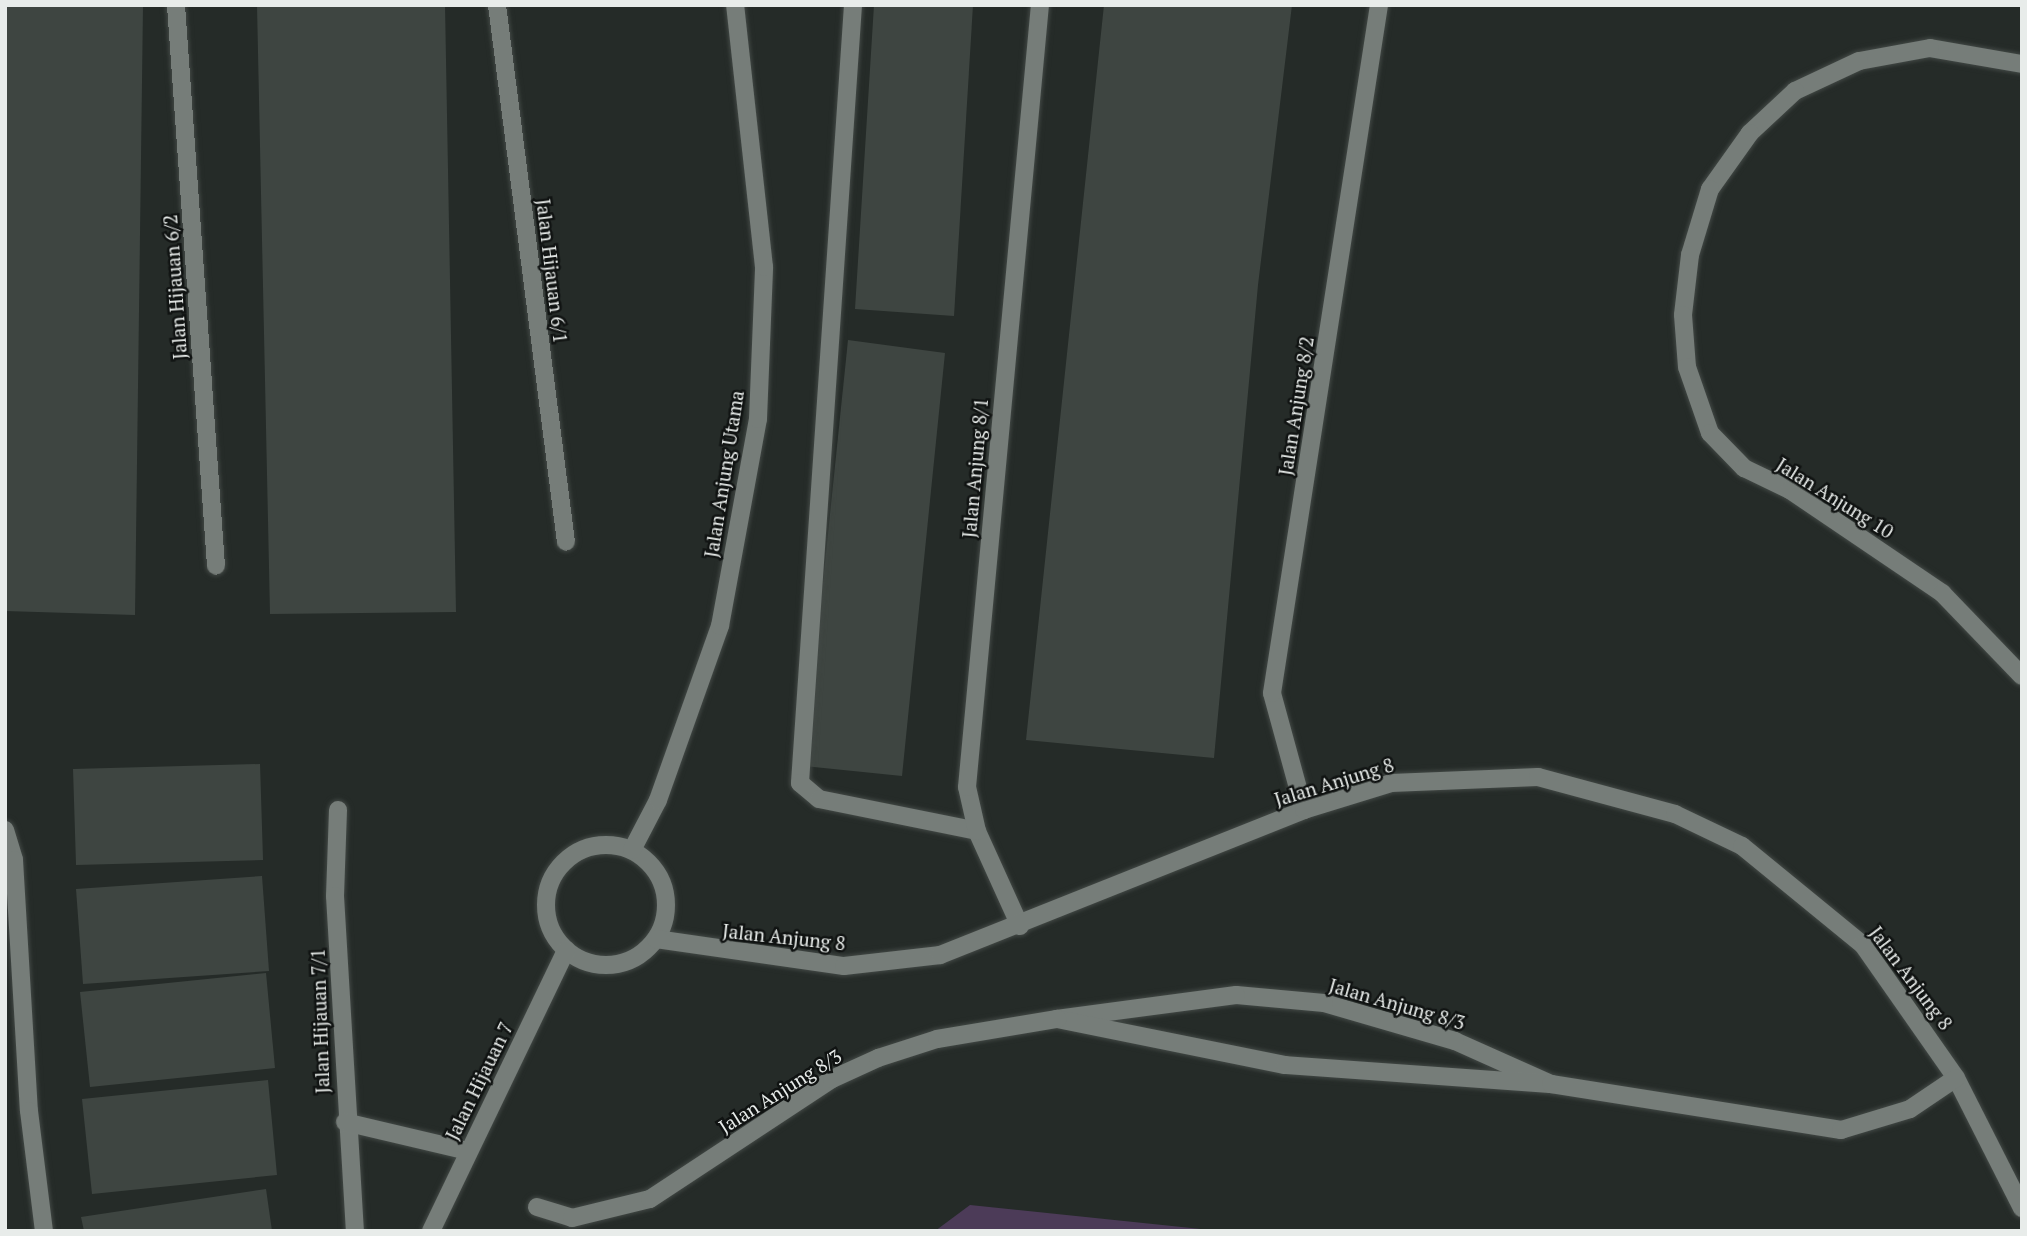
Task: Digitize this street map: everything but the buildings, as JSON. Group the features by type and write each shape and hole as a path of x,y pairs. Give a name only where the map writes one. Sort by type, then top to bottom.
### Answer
{"street":[{"name":"Jalan Hijauan 6/2","path":"176,5 216,566"},
{"name":"Jalan Hijauan 6/1","path":"497,5 566,542"},
{"name":"Jalan Anjung Utama","path":"632,850 658,800 720,625 758,419 764,267 734,5"},
{"path":"853,5 800,783 818,799 977,831"},
{"name":"Jalan Anjung 8/1","path":"1020,926 977,831 967,787 1040,5"},
{"name":"Jalan Anjung 8/2","path":"1304,810 1272,692 1379,5"},
{"name":"Jalan Anjung 10","path":"2022,64 1930,48 1859,61 1795,91 1750,133 1710,189 1690,255 1683,315 1687,367 1710,433 1744,468 1790,490 1942,593 2022,676"},
{"name":"Jalan Anjung 8","path":"656,939 844,966 940,955 1020,926 1304,810 1391,783 1454,776 1538,777 1675,814 1742,846 1863,945 1955,1078 2022,1208"},
{"name":"Jalan Hijauan 7/1","path":"338,810 345,1122 355,1231"},
{"path":"5,830 15,860 29,1111 44,1231"},
{"path":"598,844 632,850 657,873 664,889 667,906 656,939 645,952 614,965 580,960 566,950 547,921 548,887 555,871 581,849 598,844"},
{"name":"Jalan Hijauan 7","path":"431,1231 566,950"},
{"name":"Jalan Anjung 8/3","path":"537,1207 572,1218 650,1199 832,1079 877,1058 937,1039 1057,1019 1236,995 1324,1003 1455,1041 1551,1084"},
{"name":"Jalan Anjung 8/3","path":"1057,1019 1285,1065 1551,1084 1841,1130 1910,1108 1955,1078"},
{"path":"345,1122 468,1151"}],"shaded area":[{"path":"970,1205 1220,1231 935,1231"}]}
